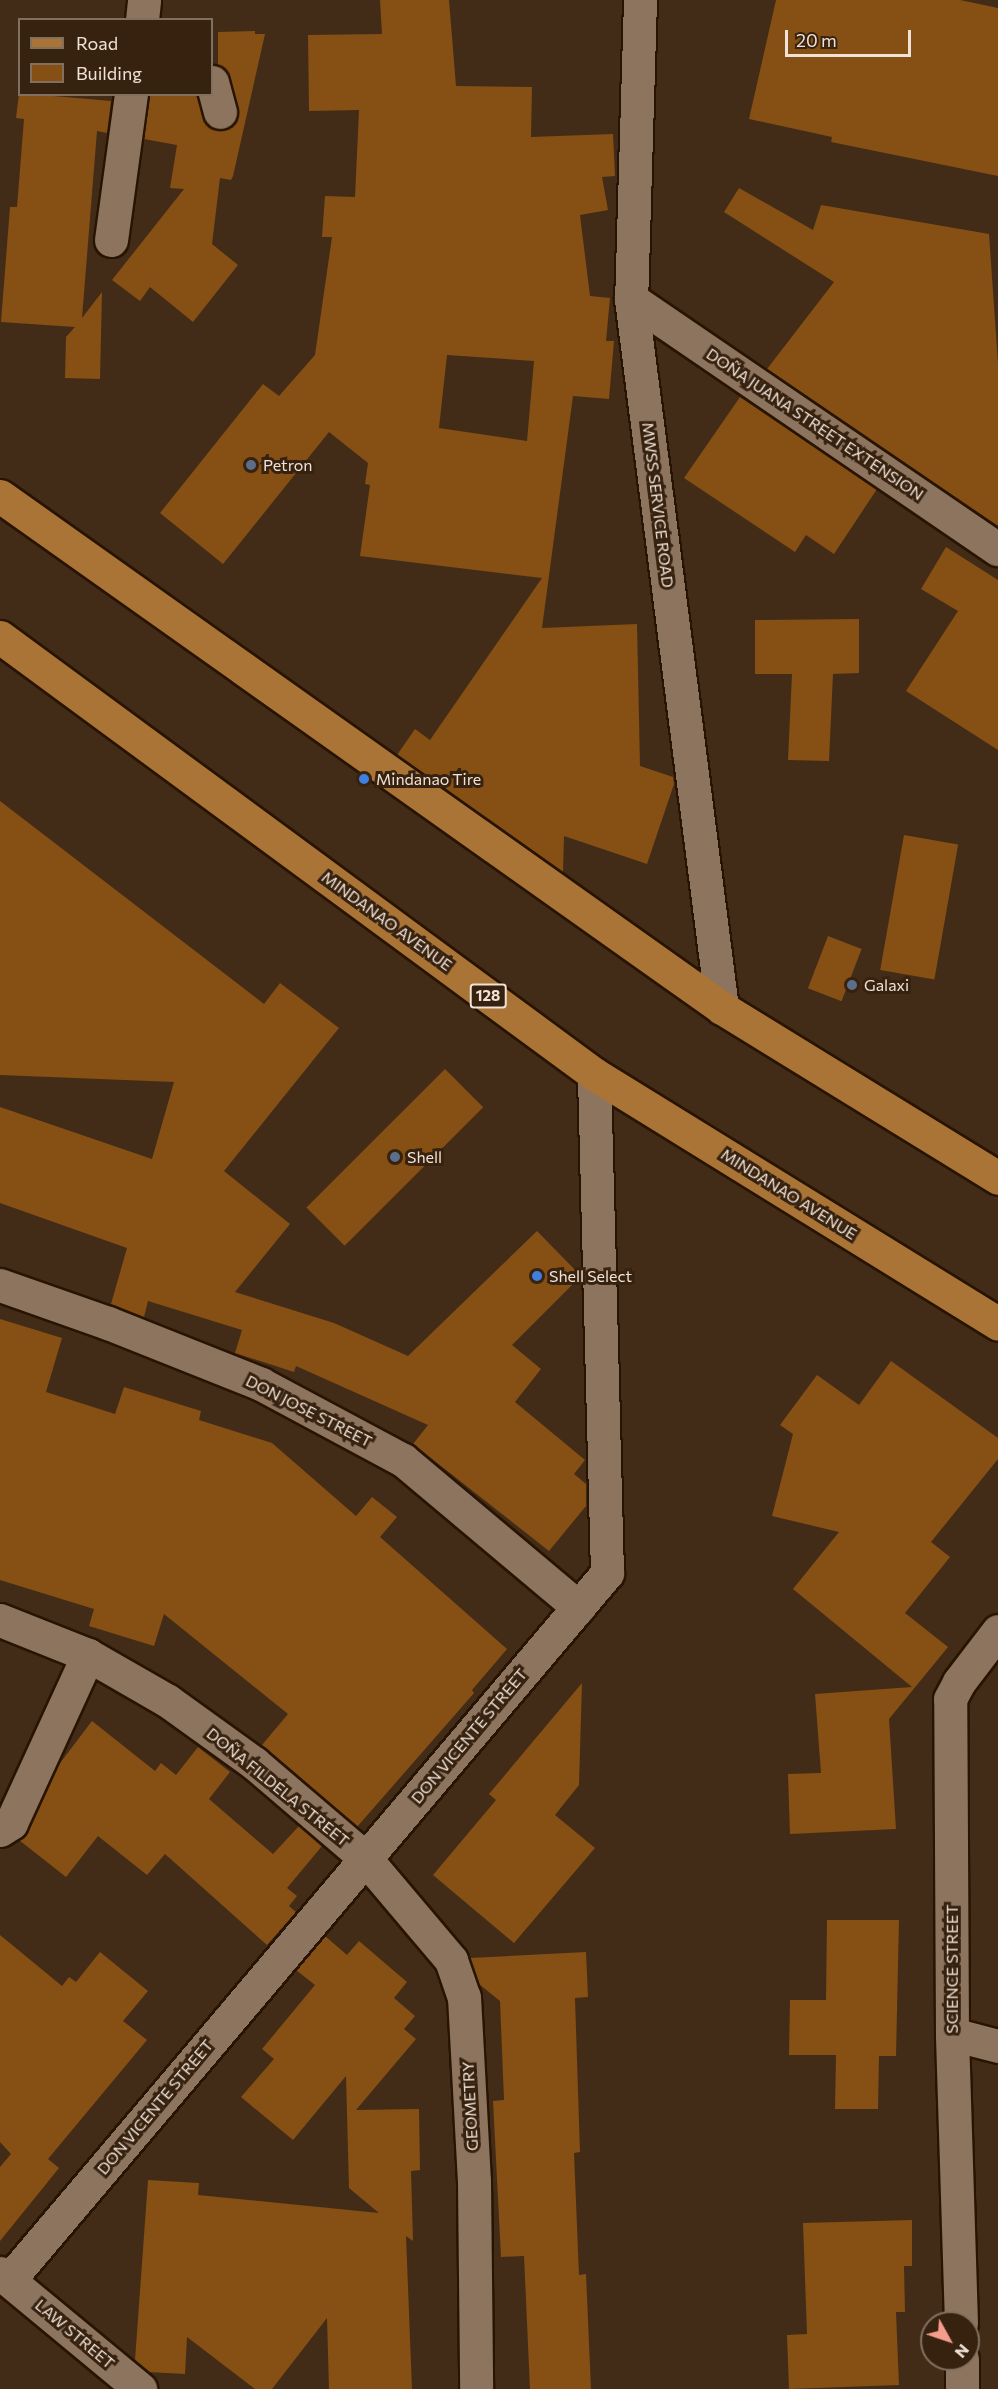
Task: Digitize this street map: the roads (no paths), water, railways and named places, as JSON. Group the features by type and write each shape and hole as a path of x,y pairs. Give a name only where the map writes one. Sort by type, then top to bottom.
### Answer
{"main road":[{"path":"0,496 722,1008 998,1178"},
{"name":"MINDANAO AVENUE","path":"0,637 594,1074 998,1324"}],"street":[{"name":"MWSS SERVICE ROAD","path":"640,0 631,299 722,1008"},
{"path":"111,240 131,96"},
{"name":"DOÑA JUANA STREET EXTENSION","path":"631,299 998,549"},
{"name":"DON VICENTE STREET","path":"4,2276 607,1573 594,1074"},
{"name":"DON JOSE STREET","path":"0,1285 108,1323 261,1384 404,1460 578,1607"},
{"name":"DOÑA FILDELA STREET","path":"0,1620 88,1655 168,1701 254,1763 364,1857"},
{"name":"SCIENCE STREET","path":"960,2311 952,2034 950,1700 959,1682 998,1631"},
{"path":"0,1830 11,1822 88,1655"},
{"name":"GEOMETRY","path":"364,1857 451,1960 464,1997 474,2181 476,2389"},
{"path":"952,2034 998,2046"},
{"name":"LAW STREET","path":"4,2276 140,2389"},
{"path":"962,2371 962,2389"}],"place":[{"name":"Petron","path":"251,465"},
{"name":"Mindanao Tire","path":"364,779"},
{"name":"Galaxi","path":"852,985"},
{"name":"Shell","path":"395,1157"},
{"name":"Shell Select","path":"537,1276"}]}
